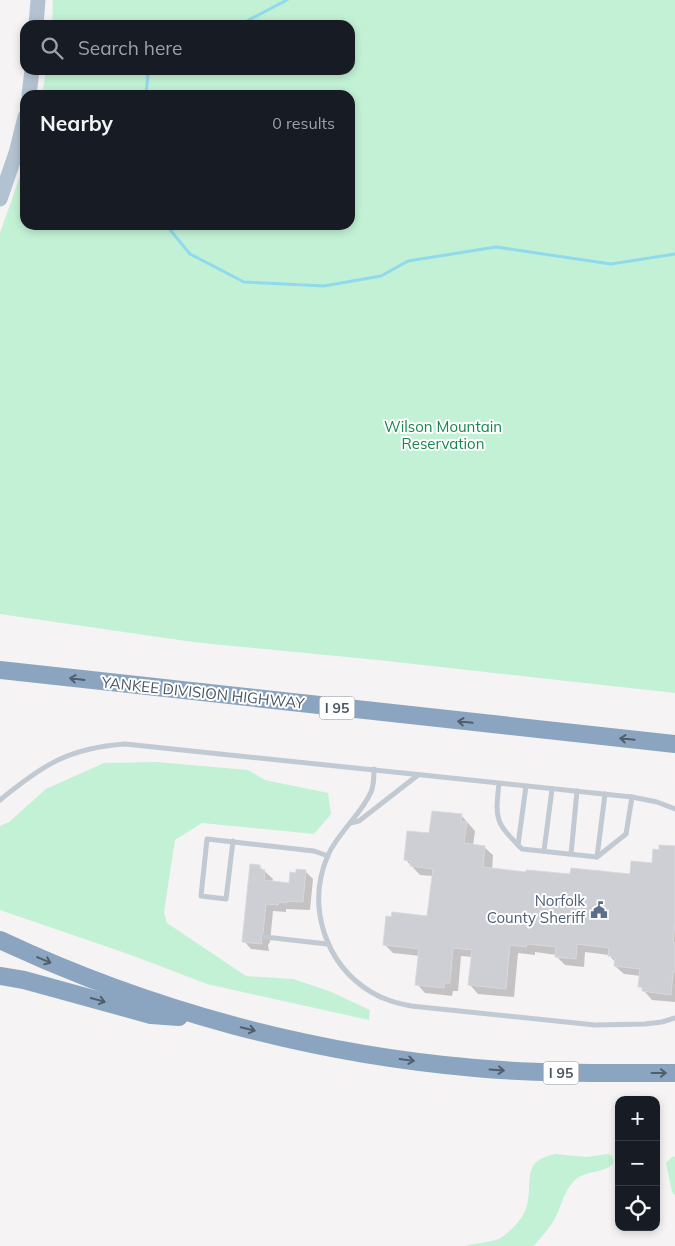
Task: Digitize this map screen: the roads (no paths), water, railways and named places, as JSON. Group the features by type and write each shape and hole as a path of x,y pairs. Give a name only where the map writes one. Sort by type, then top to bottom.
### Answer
{"highway":[{"name":"YANKEE DIVISION HIGHWAY","path":"0,670 675,744"},
{"name":"I 95","path":"0,940 109,986 211,1019 316,1045 367,1055 529,1072 675,1073"},
{"path":"0,976 24,980 151,1015 211,1019"}],"main road":[{"path":"36,20 38,0"},
{"path":"30,90 31,75"},
{"path":"0,198 20,137"}],"lane":[{"path":"0,800 25,779 52,762 81,750 125,744 605,794 657,802 675,809"},
{"path":"374,769 372,791 335,841 328,856 323,871 320,900 321,924 327,944 337,960 356,981 382,998 411,1006 595,1025 654,1023 675,1018"},
{"path":"350,823 359,821 418,775"},
{"path":"499,783 496,811 498,819 504,830 522,849 597,857 626,834 632,798"},
{"path":"518,845 526,786"},
{"path":"544,851 552,789"},
{"path":"571,854 577,791"},
{"path":"597,857 605,794"},
{"path":"233,841 226,899 200,896 207,839 233,841 314,851 328,856"},
{"path":"265,938 327,944"}],"waterway":[{"path":"249,20 287,0"},
{"path":"146,90 148,75"},
{"path":"170,230 190,254 244,282 324,286 381,276 408,261 496,247 611,264 675,254"}],"place":[{"name":"Norfolk County Sheriff","path":"599,910"}],"park label":[{"name":"Wilson Mountain Reservation","path":"443,436"}]}
